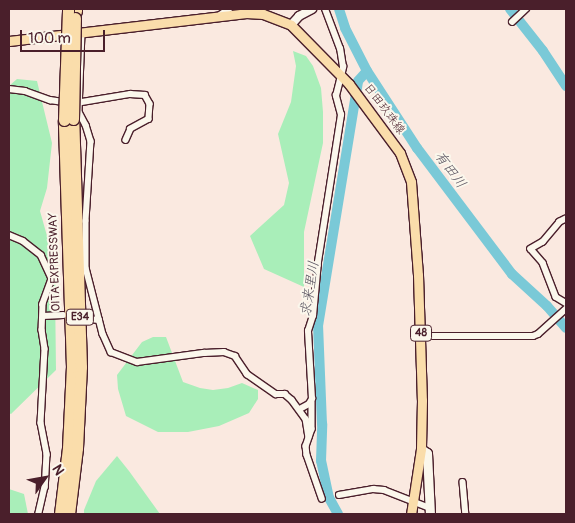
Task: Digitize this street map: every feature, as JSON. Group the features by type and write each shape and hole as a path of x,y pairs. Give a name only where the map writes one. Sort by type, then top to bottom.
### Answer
{"highway":[{"name":"OITA EXPRESSWAY","path":"60,514 68,448 72,367 68,120 72,10"},
{"name":"OITA EXPRESSWAY","path":"68,120 81,367 77,448 69,514"}],"main road":[{"name":"日田玖珠線","path":"9,41 82,34 246,13 263,14 291,25 349,84 400,153 406,167 412,196 421,336 420,449 411,514"},
{"path":"420,449 427,453 430,511"}],"street":[{"path":"217,18 229,9"},
{"path":"291,25 299,16 312,9"},
{"path":"322,498 307,455 312,429 308,331 313,316 318,262 341,115 336,96 343,67 340,49 325,9"},
{"path":"512,22 524,11"},
{"path":"82,34 79,112 91,141 86,221 86,268 99,320 111,352 129,360 152,361 178,355 224,352 235,356 247,374 276,394 285,394 300,410 306,419 309,437"},
{"path":"9,89 25,91 50,100 79,102 130,94 145,96 150,104 149,119 131,130 126,140"},
{"path":"566,219 560,222 543,242 531,249 543,263 556,297 566,303"},
{"path":"9,234 23,240 41,255 52,278 43,304 42,316 45,349 41,423 47,454 45,486 39,514"},
{"path":"421,336 532,336 542,330 566,309"},
{"path":"42,316 63,315"},
{"path":"89,318 99,320"},
{"path":"300,410 310,404 312,399"},
{"path":"463,482 466,514"},
{"path":"339,494 373,488 384,490 412,501 430,511"}],"green space":[{"path":"293,51 306,56 313,66 321,88 323,112 323,143 304,232 304,287 264,269 250,236 284,205 289,183 278,134 291,102 296,66"},
{"path":"17,79 37,81 52,143 47,188 40,211 58,275 55,288 56,370 11,414 9,413 9,86"},
{"path":"153,337 166,337 183,382 213,390 228,388 242,383 258,390 258,399 249,413 219,426 188,432 158,432 126,416 118,389 117,375 142,342"},
{"path":"117,456 160,514 84,514 96,481"},
{"path":"9,489 24,494 28,514 9,514"}],"waterway":[{"name":"有田川","path":"339,9 345,28 367,71 417,148 512,274 547,306 566,328"},
{"path":"510,9 543,51 566,86"},
{"name":"求来里川","path":"338,514 329,498 321,461 322,424 318,326 358,81 367,71"}]}
